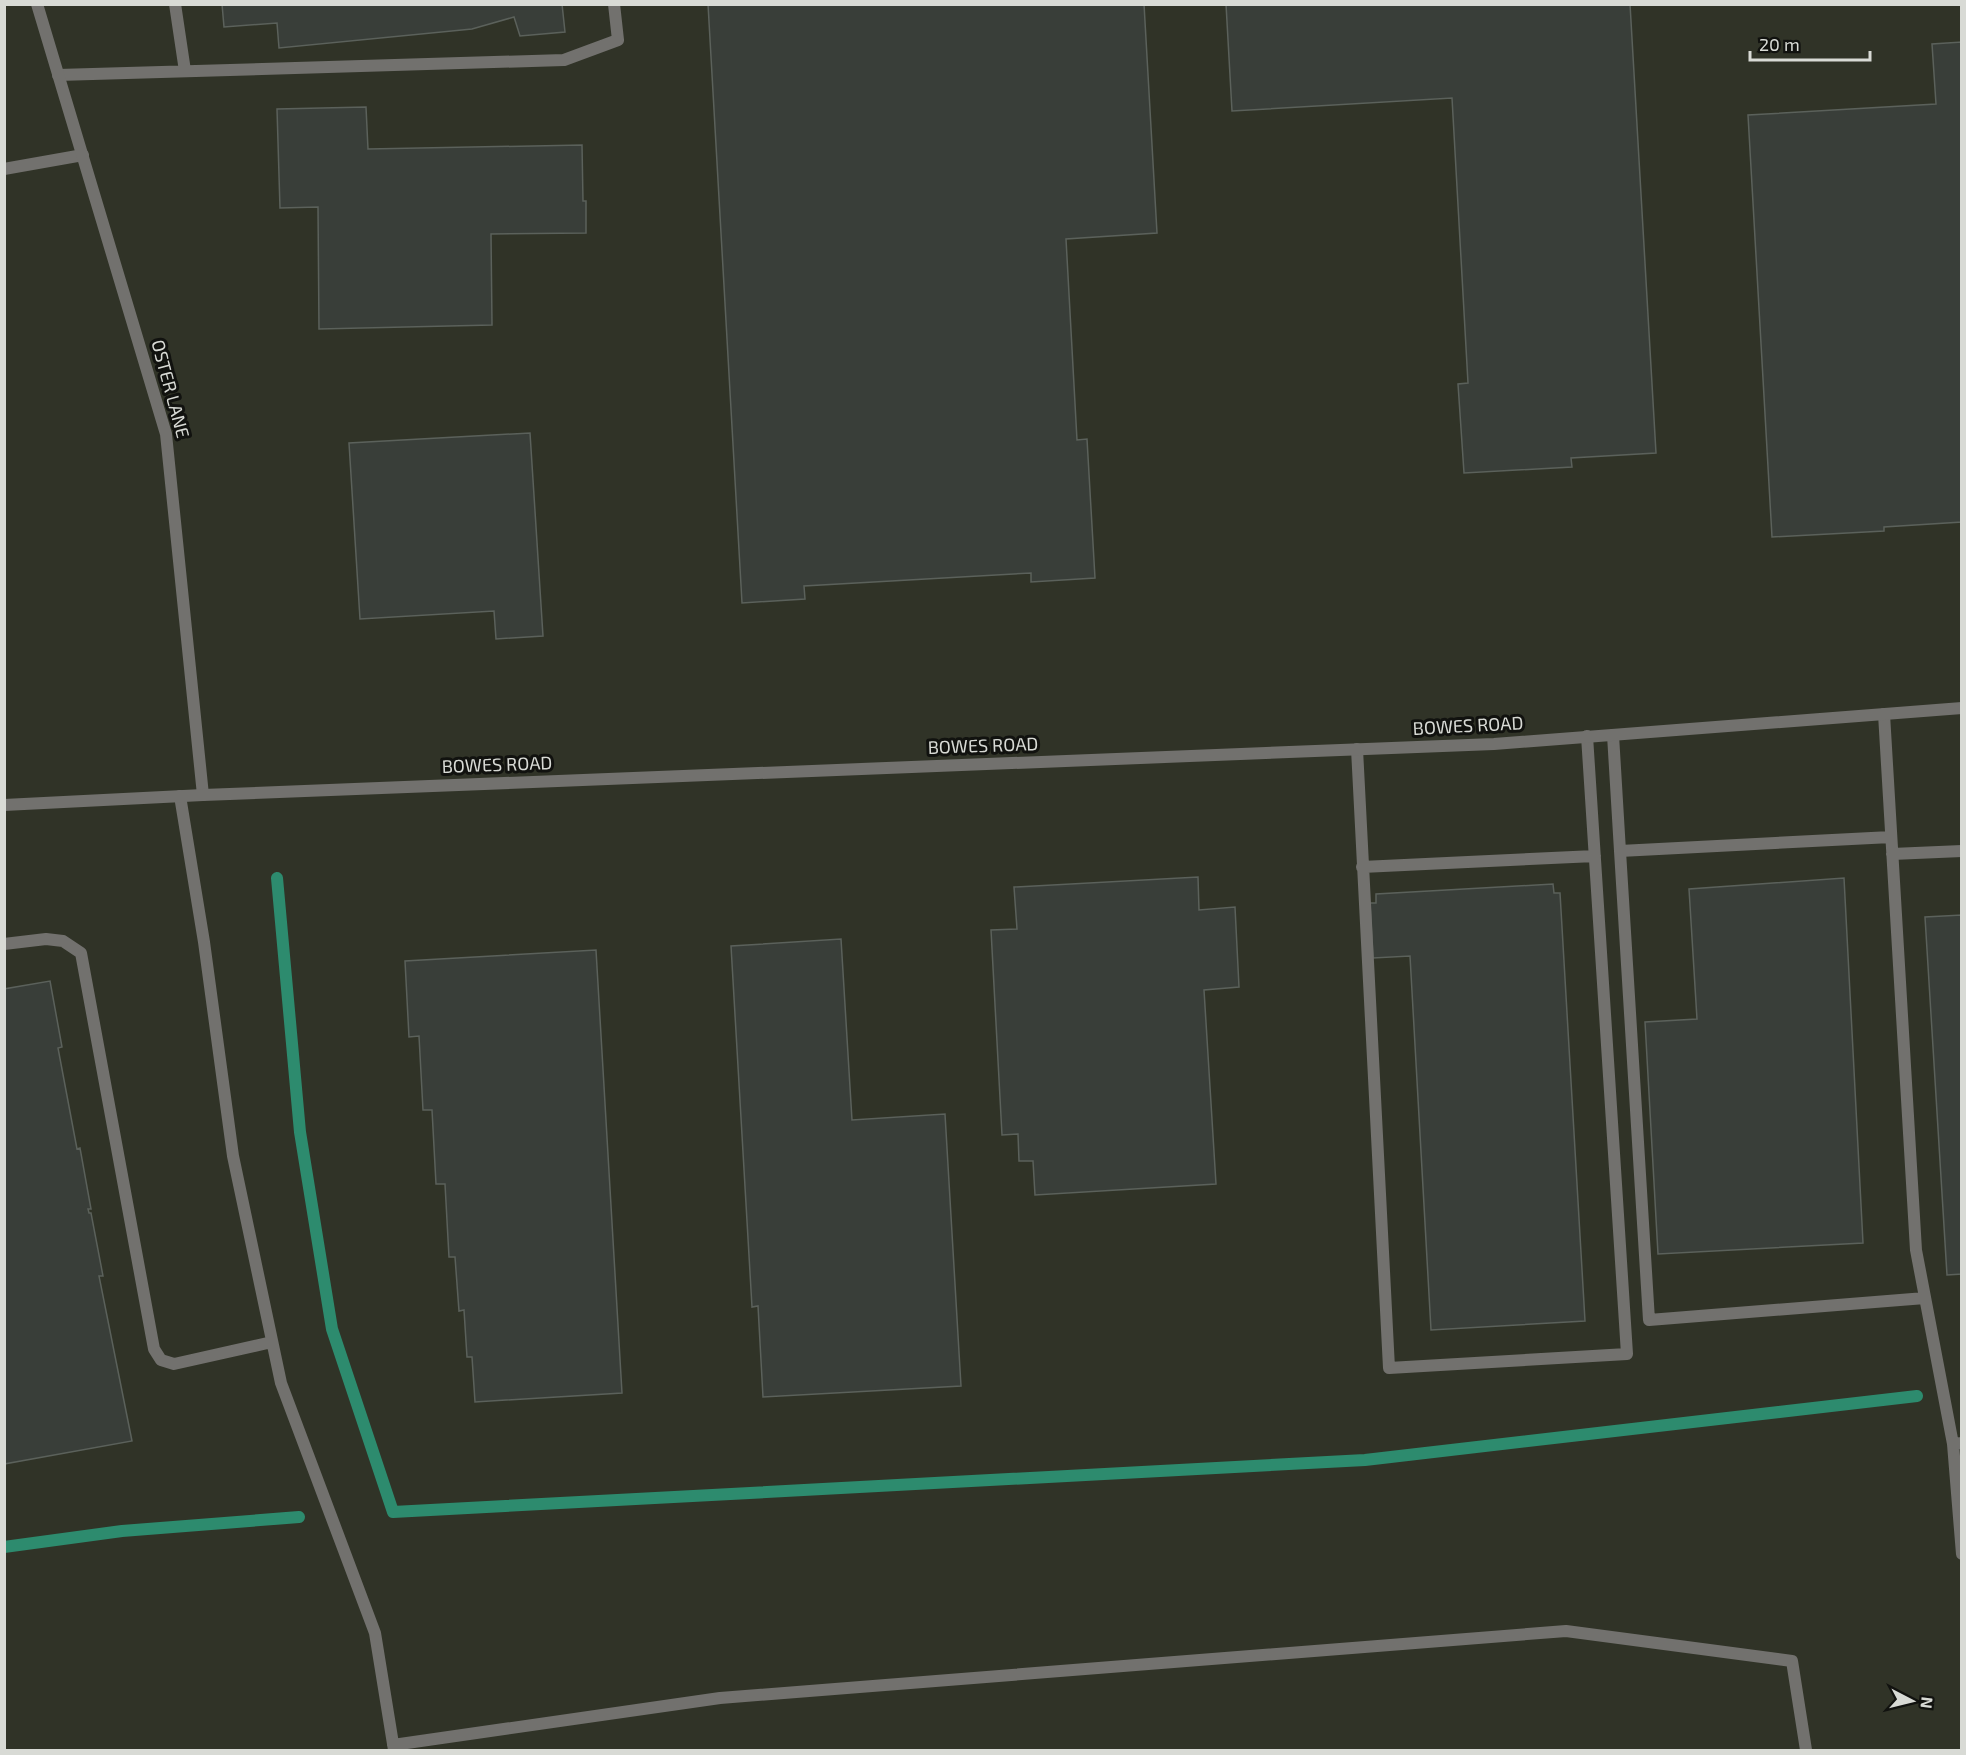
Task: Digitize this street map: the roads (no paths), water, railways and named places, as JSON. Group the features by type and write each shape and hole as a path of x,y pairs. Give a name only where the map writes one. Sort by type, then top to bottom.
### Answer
{"street":[{"name":"OSTER LANE","path":"37,4 166,434 203,795"},
{"path":"175,4 185,71"},
{"path":"58,75 564,60 618,39 614,4"},
{"path":"4,169 83,155"},
{"name":"BOWES ROAD","path":"4,805 203,795 1494,744 1962,708"},
{"path":"1884,714 1916,1250 1957,1443 1962,1554"},
{"path":"1613,735 1649,1320 1925,1298"},
{"path":"1357,749 1389,1368 1628,1354 1587,736"},
{"path":"180,796 204,942 233,1156 280,1383 375,1633 394,1748 720,1698 1566,1631 1792,1661 1806,1750"},
{"path":"1620,851 1891,837"},
{"path":"1892,854 1962,851"},
{"path":"1362,867 1595,856"},
{"path":"4,944 46,939 63,941 81,953 154,1349 161,1360 174,1364 272,1342"}],"waterway":[{"path":"277,878 300,1132 332,1329 393,1512 1365,1460 1917,1396"},
{"path":"4,1547 122,1531 299,1517"}]}
